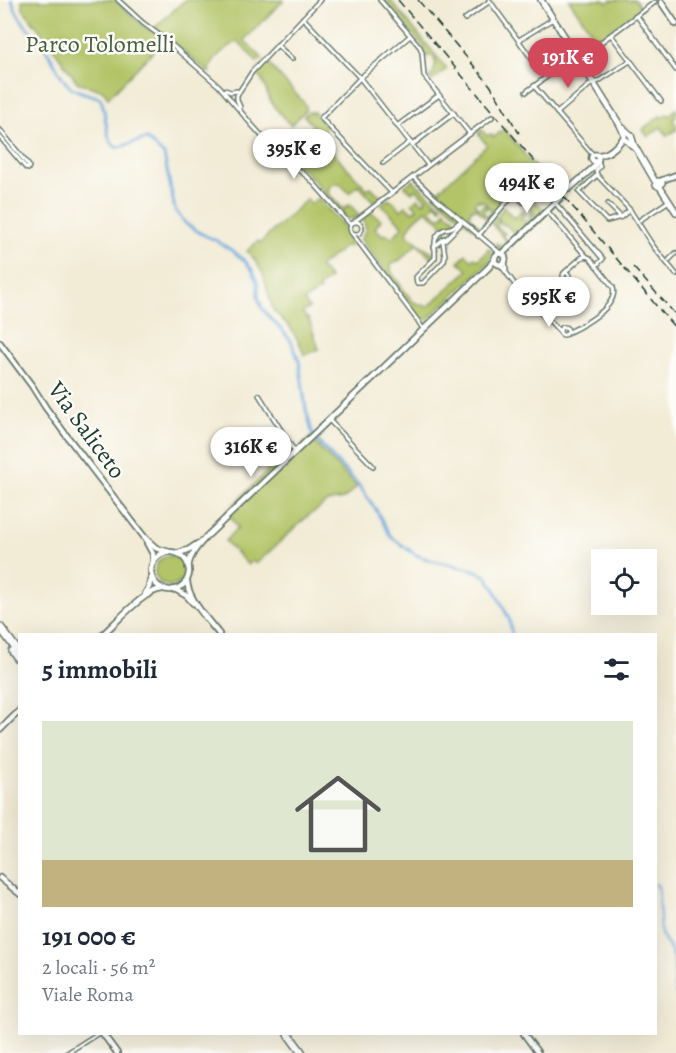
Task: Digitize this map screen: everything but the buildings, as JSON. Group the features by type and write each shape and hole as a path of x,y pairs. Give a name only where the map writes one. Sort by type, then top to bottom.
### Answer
{"highway":[{"path":"0,627 18,651"},
{"path":"0,635 18,659"},
{"path":"289,1035 302,1053"},
{"path":"294,1035 307,1053"}],"main road":[{"path":"541,0 676,212"}],"street":[{"path":"118,0 214,82 283,159 309,178 346,219 360,223"},
{"path":"230,98 320,0"},
{"path":"380,0 421,50 423,74 470,134"},
{"path":"465,19 489,1 545,77"},
{"path":"526,92 576,56 590,51 658,1 676,24"},
{"path":"637,16 676,70"},
{"path":"303,18 360,78 428,165"},
{"path":"518,40 553,19"},
{"path":"611,35 661,100"},
{"path":"392,193 321,118 360,78 410,36"},
{"path":"278,45 292,59"},
{"path":"557,113 594,83 630,61"},
{"path":"214,82 226,91 238,91"},
{"path":"534,86 600,166 596,171 597,175 579,192 608,221 621,217 630,210"},
{"path":"238,91 238,104 250,123"},
{"path":"397,126 439,95"},
{"path":"383,162 454,113"},
{"path":"425,328 349,228 352,222 492,117"},
{"path":"0,130 29,166 28,169 0,136"},
{"path":"569,189 588,172 595,159 607,154 627,137"},
{"path":"597,175 630,210 653,246 676,274"},
{"path":"658,182 676,175"},
{"path":"413,177 493,249 526,300 564,335 599,314 614,295 613,287 549,213"},
{"path":"478,236 515,194 524,202 546,180"},
{"path":"206,618 189,592 187,579 189,561 206,537 500,258 560,198"},
{"path":"640,220 669,201"},
{"path":"608,204 621,217"},
{"path":"557,205 603,259 596,266"},
{"path":"358,242 363,215"},
{"path":"461,221 461,224 443,241 445,258 442,264 423,283 417,283 416,277 435,258 436,246 461,221"},
{"path":"351,232 359,233"},
{"path":"436,246 440,244 443,246"},
{"path":"669,260 676,253"},
{"path":"575,264 569,277 564,278 564,273 583,256 586,256"},
{"path":"435,258 442,264"},
{"path":"549,320 564,327 568,330 567,333"},
{"path":"560,332 560,328 578,327"},
{"name":"Via Saliceto","path":"0,343 52,416 145,538 156,548 176,553"},
{"path":"259,395 295,452"},
{"path":"329,420 373,466"},
{"path":"176,553 188,550 206,537"},
{"name":"Via Saliceto","path":"140,600 149,587 153,563 153,554 145,538"},
{"path":"153,563 160,556 169,552"},
{"path":"176,553 183,557 189,567"},
{"path":"152,574 156,584 166,590"},
{"path":"104,633 151,592 159,589 175,589 184,584 187,579"},
{"path":"175,589 187,596 218,633"},
{"path":"0,730 18,712"},
{"path":"0,878 18,892"},
{"path":"67,1053 95,1035"},
{"path":"104,1035 117,1053"},
{"path":"525,1035 538,1053"}],"green space":[{"name":"Parco Tolomelli","path":"22,0 114,0 151,31 185,0 284,0 244,40 262,58 257,62 238,41 217,57 209,73 167,37 108,98 104,91 77,82 23,9"},
{"path":"384,0 390,0 447,69 432,81 429,78 433,75 435,58 428,55 425,57 424,48"},
{"path":"569,0 605,0 607,3 611,0 635,0 641,8 644,7 597,40"},
{"path":"266,61 306,105 306,110 291,125 273,106 256,72"},
{"path":"676,109 676,117 673,119 676,130 667,136 661,127 648,137 644,128 660,116 661,118 667,114 669,116"},
{"path":"308,112 314,112 326,127 321,134 322,141 367,189 371,187 382,198 375,203 358,185 349,193 339,183 331,185 329,194 344,210 350,205 359,215 352,219 347,218 306,172 286,157 314,127 304,116"},
{"path":"481,129 487,136 490,134 494,137 504,129 543,177 530,188 513,171 512,173 530,193 528,195 526,192 522,195 524,200 515,191 505,201 493,190 492,192 502,203 494,213 482,200 480,202 478,200 474,204 479,209 484,205 487,208 483,212 487,216 491,212 493,214 487,220 476,208 474,210 472,208 468,215 481,228 478,232 434,195 487,145 478,134"},
{"path":"413,180 442,207 435,203 430,210 440,218 445,210 457,221 451,227 446,227 426,210 410,226 408,235 434,253 432,259 417,244 391,265 391,272 412,301 429,306 468,270 459,262 466,254 472,260 474,257 478,260 488,248 492,253 489,262 427,320 421,319 361,238 366,230 363,219 371,212 381,220 375,228 384,236 386,233 392,238 403,226 381,204 388,199 392,200 401,210 406,206 413,212 417,208 412,203 418,198 423,203 426,200 416,189 412,192 405,186"},
{"path":"318,198 355,242 349,247 347,245 319,267 330,279 319,287 320,290 304,301 309,308 302,313 309,320 319,349 304,355 290,327 273,310 263,274 247,251 258,241 260,243 307,199 311,204"},
{"path":"535,201 544,210 517,236 505,224 499,222 496,226 505,233 502,236 510,243 503,250 494,246 497,243 500,246 508,243 495,228 491,223 495,218 501,222 497,216 504,207 514,218 522,210 526,214 521,218 524,222 531,217 529,214 533,216 535,214 528,207"},
{"path":"312,436 317,445 357,487 344,499 325,503 256,564 253,561 248,565 225,541 238,527 226,512 278,461 285,462"},
{"path":"170,556 176,557 184,565 184,577 176,585 170,586 164,585 156,577 155,571 156,565 164,557"}],"waterway":[{"path":"12,0 23,22 49,54 66,83 76,90 100,98 113,144 117,148 147,139 164,155 175,210 186,224 234,252 253,271 262,308 291,341 299,361 306,410 315,438 358,484 391,537 416,555 474,570 486,576 509,619 512,633"},
{"path":"657,886 661,934 670,949 675,964 676,994"}],"tunnel":[{"path":"560,198 569,189"}],"railway":[{"path":"398,0 676,329"},
{"path":"418,0 490,85 519,133"},
{"path":"633,267 676,315"}]}
